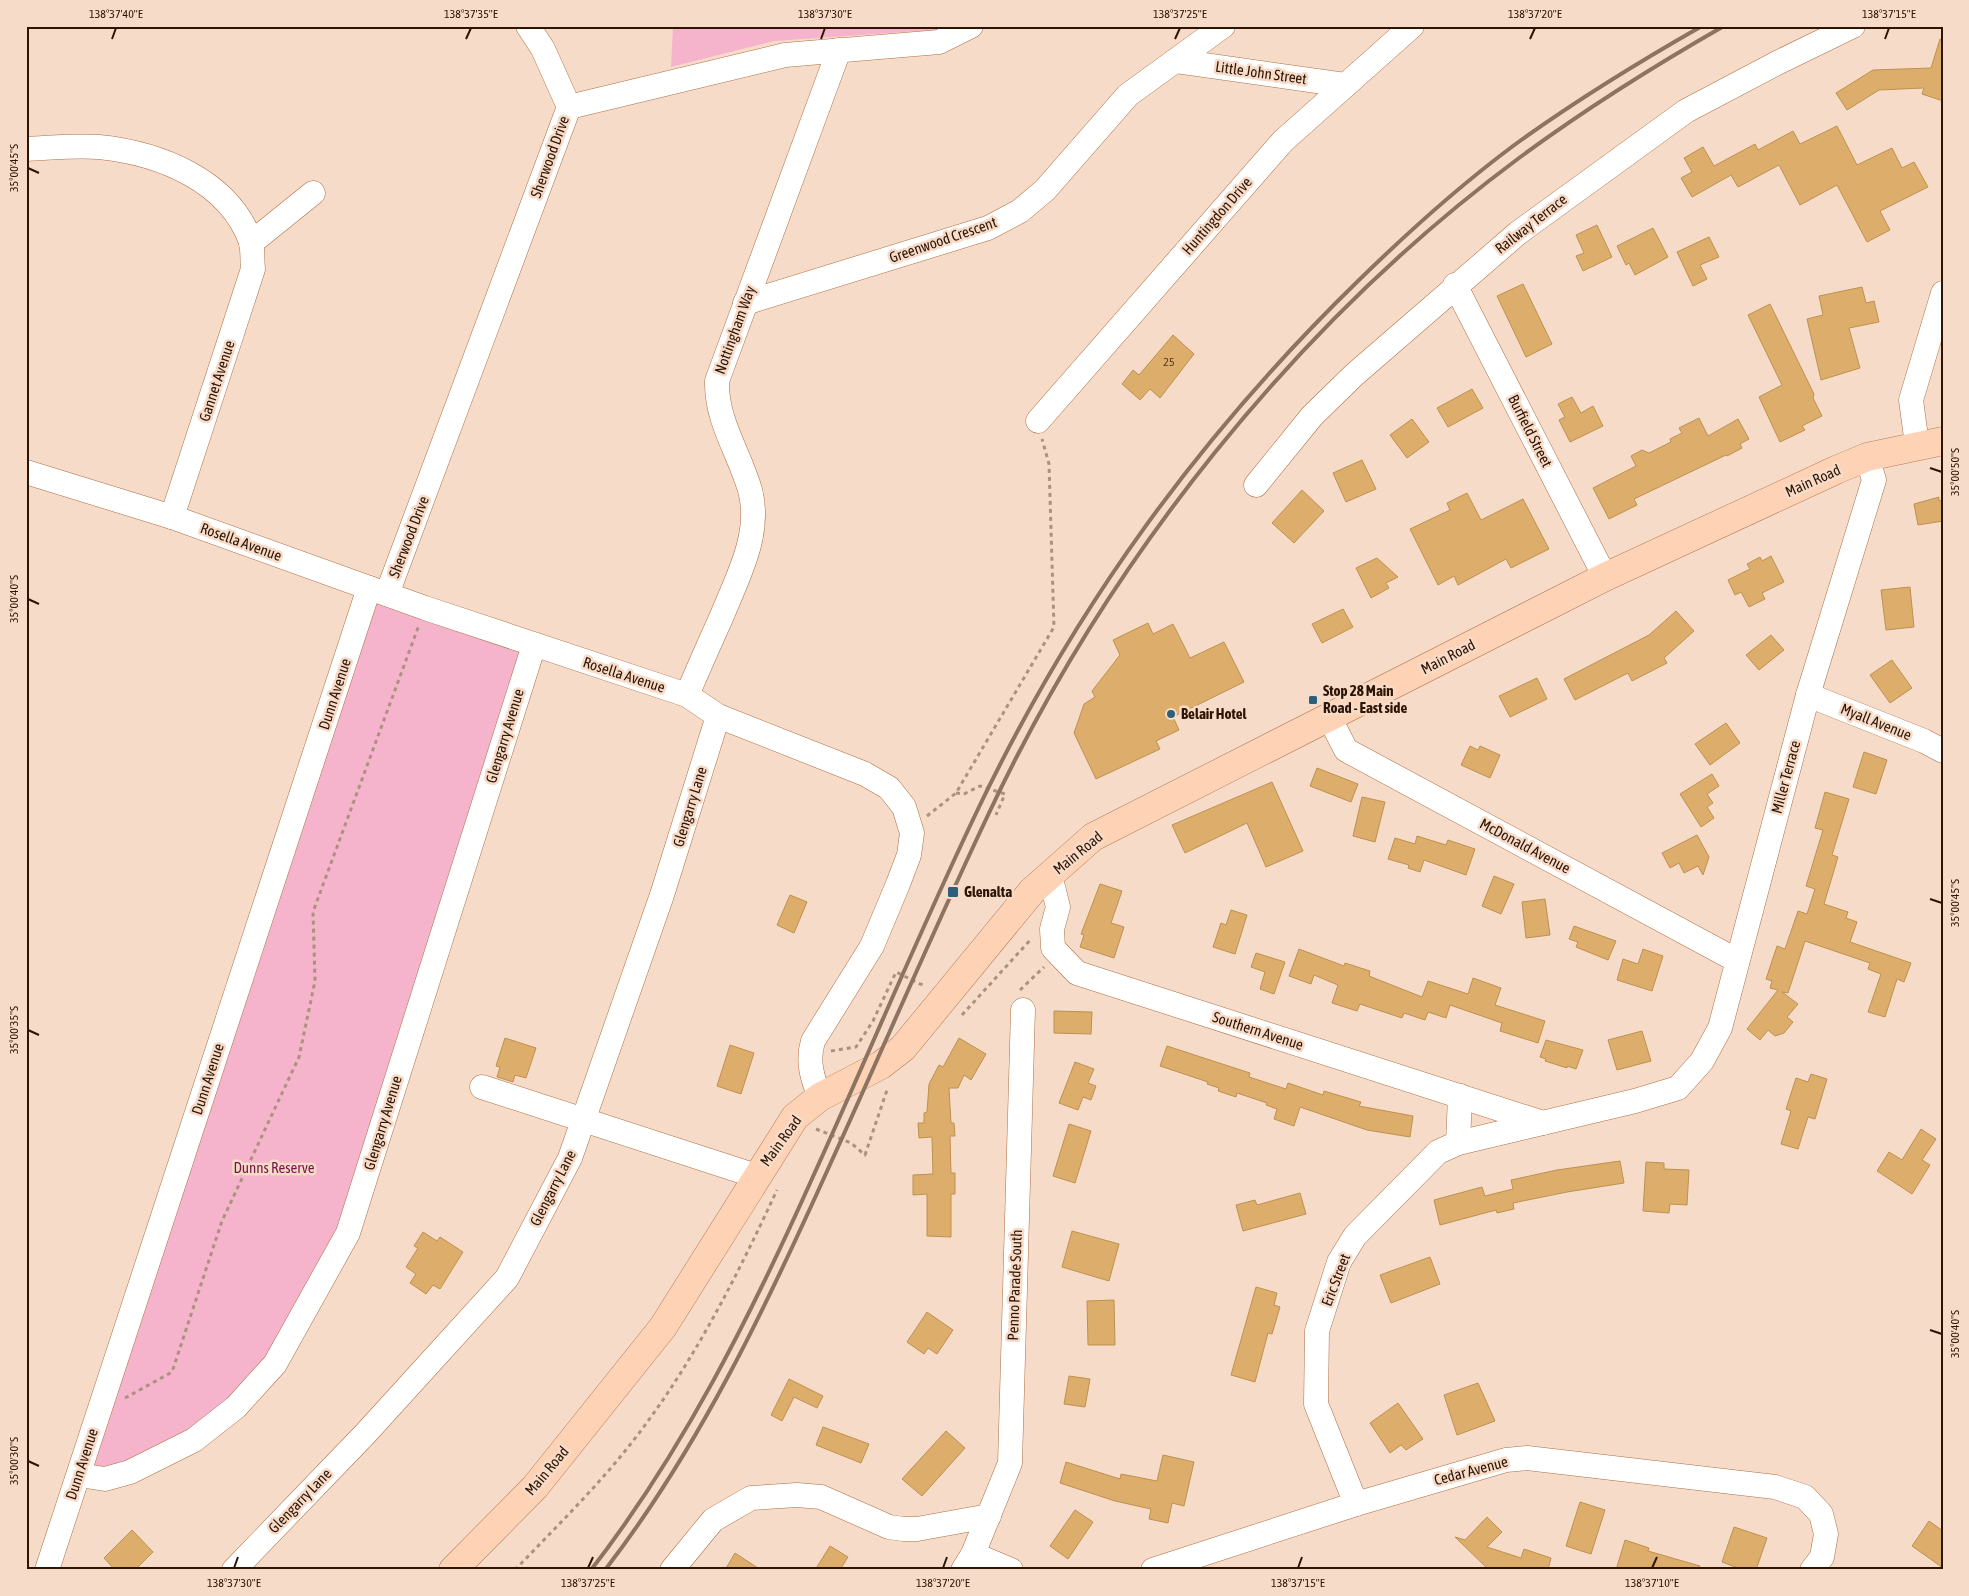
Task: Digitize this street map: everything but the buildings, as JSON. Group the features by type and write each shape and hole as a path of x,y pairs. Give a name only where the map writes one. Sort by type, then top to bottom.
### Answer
{"main road":[{"name":"Main Road","path":"453,1570 536,1487 663,1327 767,1182 795,1117 820,1096 890,1060 903,1048 1032,891 1092,837 1605,578 1836,470 1868,457 1930,443"}],"street":[{"path":"528,26 543,49 569,107"},
{"name":"Sherwood Drive","path":"378,591 569,107 785,56 939,42 971,26"},
{"name":"Greenwood Crescent","path":"745,303 988,228 1020,211 1045,190 1128,95 1223,26"},
{"name":"Huntingdon Drive","path":"1038,421 1283,141 1412,26"},
{"name":"Railway Terrace","path":"1256,485 1312,416 1354,375 1455,285 1533,222 1686,111 1769,67 1853,26"},
{"name":"Nottingham Way","path":"687,696 744,563 752,532 753,506 750,489 720,415 716,399 716,381 838,50"},
{"name":"Little John Street","path":"1176,61 1345,84"},
{"name":"Gannet Avenue","path":"26,149 98,147 149,155 181,168 211,187 236,214 251,243 253,269 172,517"},
{"path":"251,243 314,193"},
{"name":"Burfield Street","path":"1455,285 1605,578"},
{"path":"1930,443 1911,400 1943,293"},
{"name":"Miller Terrace","path":"1543,1123 1678,1088 1702,1061 1720,1028 1736,960 1808,695 1874,480 1868,457"},
{"name":"Rosella Avenue","path":"26,472 172,517 425,608 687,696 718,716 865,774 889,788 904,807 911,828 909,855 872,946 813,1042 809,1054"},
{"name":"Dunn Avenue","path":"48,1570 99,1413 378,591"},
{"name":"Glengarry Avenue","path":"79,1475 105,1479 130,1472 194,1440 236,1407 275,1364 344,1241 351,1224 534,645"},
{"name":"Myall Avenue","path":"1808,695 1924,741 1943,751"},
{"name":"Glengarry Lane","path":"234,1570 366,1433 507,1278 570,1158 662,895 718,716"},
{"name":"McDonald Avenue","path":"1329,717 1346,750 1736,960"},
{"path":"1050,875 1058,907 1052,929 1053,948 1058,954"},
{"name":"Southern Avenue","path":"1058,954 1077,973 1543,1123"},
{"name":"Penno Parade South","path":"968,1562 1010,1463 1022,1010"},
{"path":"809,1054 812,1080 820,1096"},
{"path":"482,1088 767,1182"},
{"path":"1460,1096 1458,1142 1543,1123"},
{"name":"Eric Street","path":"1356,1504 1316,1404 1317,1331 1339,1262 1355,1236 1438,1152 1458,1142"},
{"name":"Cedar Avenue","path":"1153,1570 1356,1504 1506,1460 1527,1458 1776,1487 1805,1497 1821,1514 1826,1534 1822,1557 1812,1570"},
{"path":"672,1570 712,1520 751,1498 797,1495 821,1497 889,1527 904,1529 917,1529 989,1516"},
{"path":"968,1562 1011,1570"}],"path":[{"path":"911,828 956,793 1054,627 1049,464 1038,421"},
{"path":"99,1413 172,1372 222,1221 299,1057 315,981 314,912 425,608"},
{"path":"956,793 964,794 980,786 1005,794 996,815"},
{"path":"957,1020 1043,926 1052,929"},
{"path":"1022,1010 1013,996 1058,954"},
{"path":"809,1054 856,1047 873,1021 896,972 920,984 955,985"},
{"path":"808,1134 814,1128 850,1142 865,1155 887,1087 893,1083"},
{"path":"515,1570 633,1441 693,1355 730,1288 767,1182"}],"green space":[{"path":"673,26 952,26 948,29 774,41 671,67"},
{"name":"Dunns Reserve","path":"369,588 534,645 348,1233 236,1407 130,1472 79,1475"}],"railway":[{"path":"591,1570 656,1478 713,1382 788,1232 936,900 1016,733 1056,662 1099,594 1145,527 1245,400 1300,340 1414,228 1472,178 1535,130 1653,54 1702,26"},
{"path":"605,1570 671,1476 755,1325 780,1274 989,813 1037,719 1090,627 1150,539 1214,453 1284,372 1358,295 1437,224 1519,158 1569,123 1646,73 1724,26"}],"place":[{"name":"Stop 28 Main Road - East side","path":"1313,700"},
{"name":"Belair Hotel","path":"1171,714"},
{"name":"Glenalta","path":"953,892"}]}
